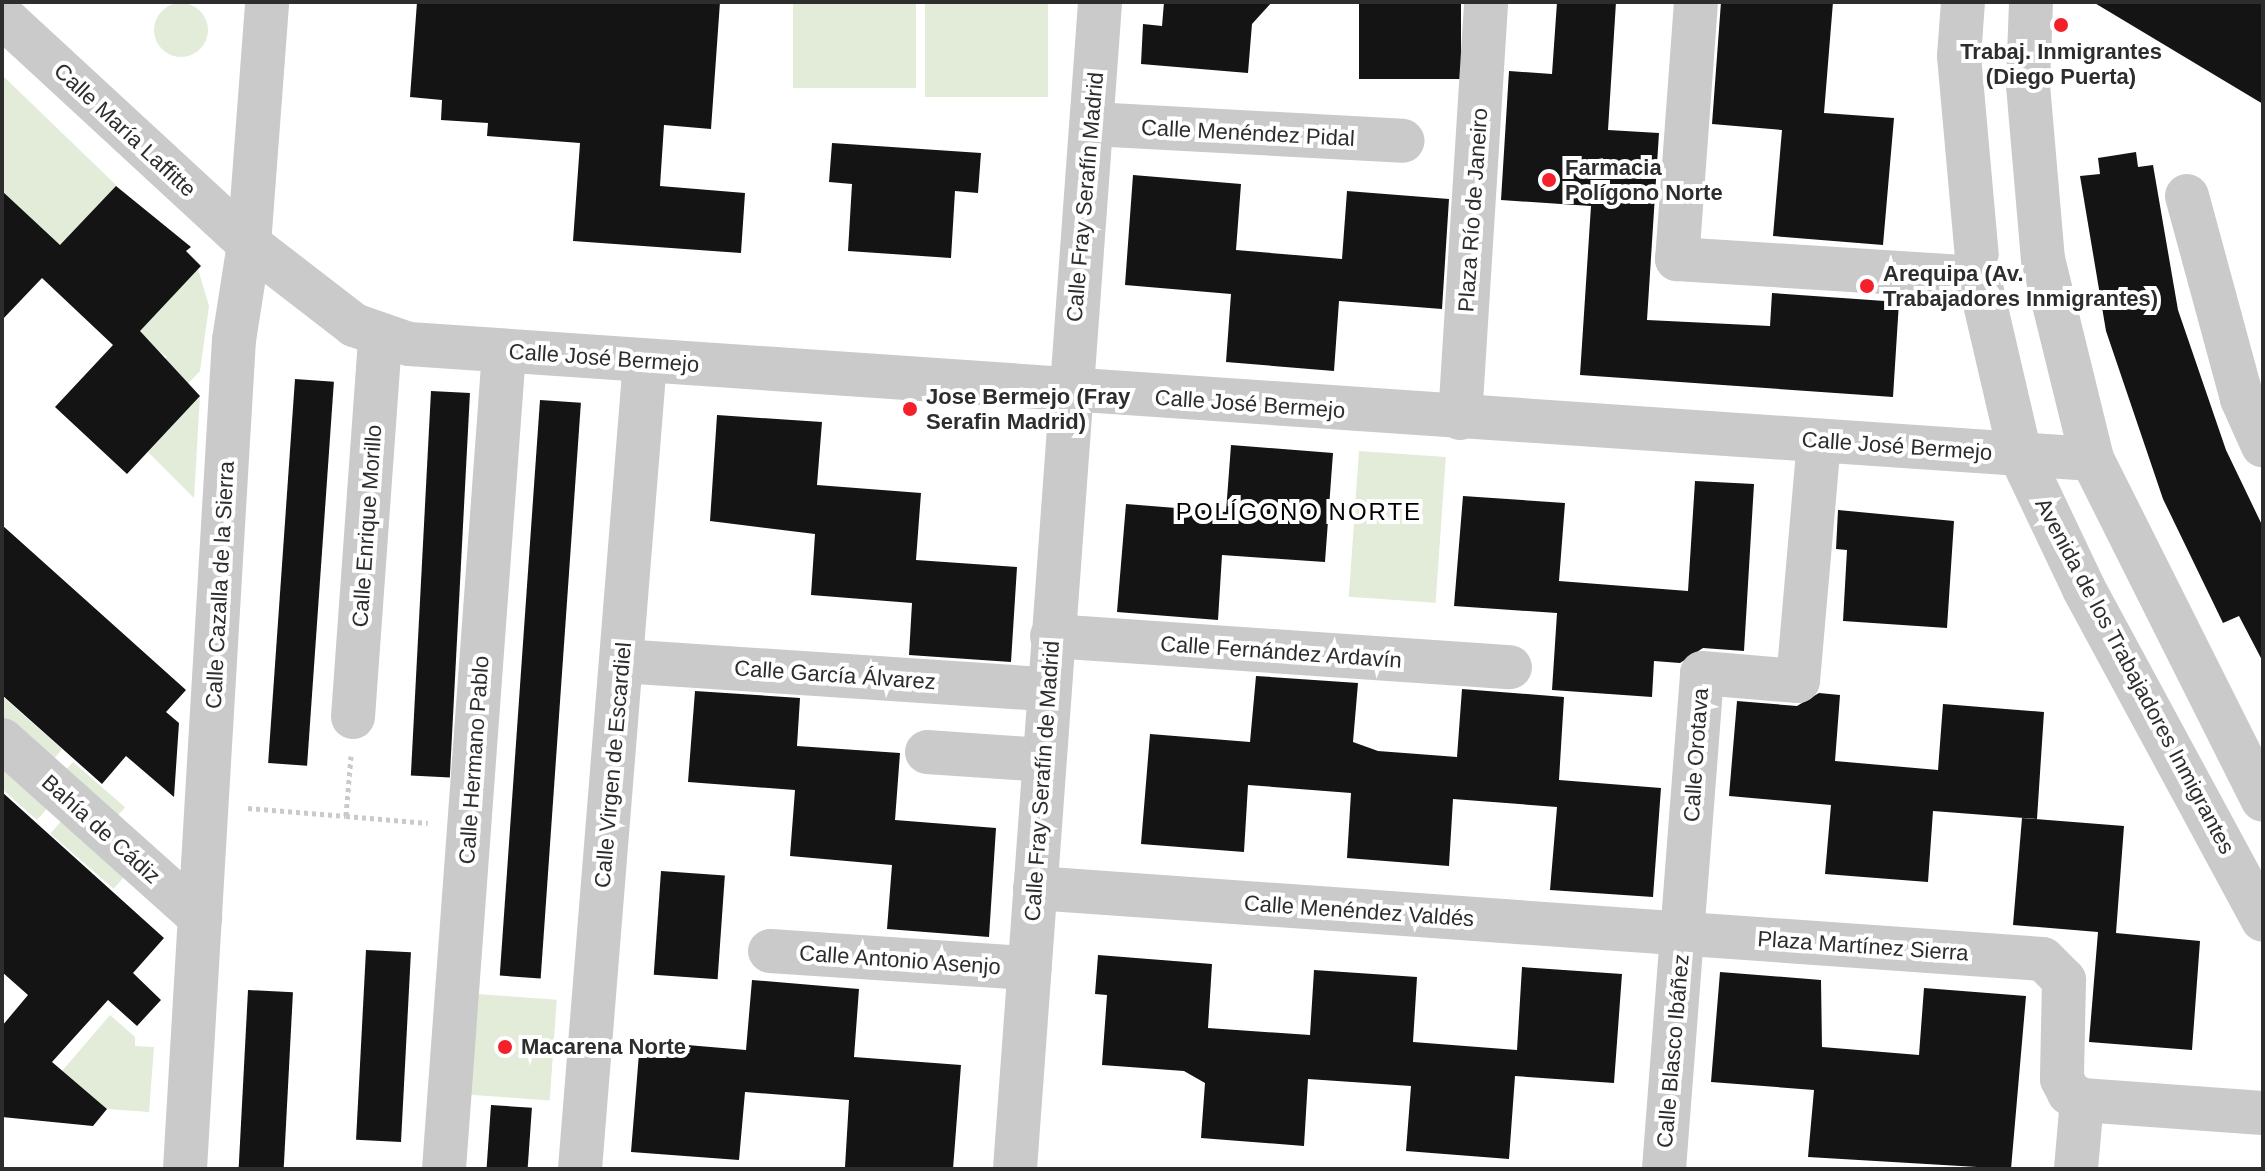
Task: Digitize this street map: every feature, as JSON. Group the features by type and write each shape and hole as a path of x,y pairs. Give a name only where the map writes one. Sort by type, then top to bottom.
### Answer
{"street":[{"name":"Calle Cazalla de la Sierra","path":"185,1169 234,340 249,244 267,2"},
{"name":"Calle Fray Serafín Madrid","path":"1069,393 1100,2"},
{"name":"Plaza Río de Janeiro","path":"1460,418 1486,2"},
{"path":"1696,2 1677,259 1979,278"},
{"name":"Avenida de los Trabajadores Inmigrantes","path":"1963,2 1959,56 1979,278 2020,454 2084,589 2263,920"},
{"path":"2031,2 2028,85 2043,259 2092,459 2257,774"},
{"name":"Calle María Laffitte","path":"2,16 249,244"},
{"name":"Calle Menéndez Pidal","path":"1092,124 1403,141"},
{"path":"2187,196 2242,399 2263,446"},
{"name":"Calle José Bermejo","path":"249,244 354,325 380,336 504,351 1069,393 2092,459"},
{"name":"Calle Enrique Morillo","path":"353,717 380,336"},
{"name":"Calle Hermano Pablo","path":"444,1169 504,351"},
{"name":"Calle Virgen de Escardiel","path":"580,1169 645,361"},
{"name":"Calle Fray Serafín de Madrid","path":"1015,1169 1069,393"},
{"name":"Calle Orotava","path":"1682,934 1702,673 1798,681 1819,441"},
{"name":"Calle Fernández Ardavín","path":"1052,636 1510,667"},
{"name":"Calle García Álvarez","path":"621,661 1048,689"},
{"name":"Bahía de Cádiz","path":"2,740 200,917"},
{"path":"927,752 1043,760"},
{"name":"Calle Menéndez Valdés","path":"1035,888 1682,934"},
{"name":"Plaza Martínez Sierra","path":"1682,934 2043,959 2064,980 2062,1079 2082,1100"},
{"name":"Calle Blasco Ibáñez","path":"1664,1169 1682,934"},
{"name":"Calle Antonio Asenjo","path":"770,951 1029,968"},
{"path":"2076,1169 2082,1100 2263,1113"}],"path":[{"path":"346,816 353,717"},
{"path":"244,807 469,826"}],"green space":[{"path":"793,2 916,2 916,88 793,88"},
{"path":"925,2 1048,2 1048,97 925,97"},
{"path":"181,3 200,11 208,30 200,49 181,57 162,49 154,30 162,11"},
{"path":"2,75 117,186 64,255 2,197"},
{"path":"198,269 209,306 200,371 187,385 163,362 167,357 128,330"},
{"path":"200,396 194,498 148,452"},
{"path":"1359,451 1446,457 1436,603 1349,597"},
{"path":"2,696 62,749 48,766 2,726"},
{"path":"2,753 55,800 37,820 2,789"},
{"path":"73,762 125,807 112,822 60,777"},
{"path":"70,811 133,866 114,889 50,834"},
{"name":"Macarena Norte","path":"462,993 557,1000 550,1100 455,1094"},
{"path":"110,1015 135,1037 135,1046 154,1047 149,1112 107,1109 62,1071"}],"building":[{"path":"417,2 720,2 711,129 664,125 660,186 745,193 741,253 573,241 580,143 487,136 488,123 441,120 442,100 410,97"},
{"path":"1164,2 1272,2 1252,24 1248,73 1141,64 1143,24 1162,26"},
{"path":"1359,2 1461,2 1461,79 1359,79"},
{"path":"1557,2 1616,2 1608,130 1659,133 1647,320 1770,326 1772,293 1899,302 1893,397 1580,375 1591,206 1501,200 1509,71 1552,74"},
{"path":"1721,2 1833,2 1824,113 1894,118 1883,245 1773,236 1782,130 1712,124"},
{"path":"2093,2 2263,2 2263,104"},
{"path":"832,143 981,153 978,193 955,191 951,258 848,251 852,184 829,182"},
{"path":"2136,152 2138,167 2153,165 2178,310 2226,450 2263,527 2263,662 2239,616 2223,623 2163,499 2106,331 2080,176 2100,174 2098,158"},
{"path":"1133,175 1241,184 1236,250 1342,259 1347,191 1449,199 1442,309 1339,301 1334,371 1226,362 1231,294 1125,285"},
{"path":"116,186 191,247 186,251 201,266 140,331 200,396 127,474 55,407 113,345 42,278 2,320 2,191 60,245"},
{"path":"295,379 334,382 307,766 268,763"},
{"path":"431,391 470,393 450,778 411,775"},
{"path":"540,400 581,403 541,978 500,976"},
{"path":"717,415 822,422 817,485 921,493 916,560 1017,567 1011,662 909,655 912,603 811,595 815,534 710,521"},
{"path":"1231,445 1333,453 1325,562 1222,555 1218,620 1117,612 1126,504 1226,512"},
{"path":"1695,481 1754,484 1744,651 1703,648 1680,663 1654,661 1652,697 1552,690 1557,613 1454,606 1463,496 1565,503 1559,581 1688,591"},
{"path":"1838,510 1954,521 1947,628 1843,621 1847,550 1836,549"},
{"path":"2,525 186,690 166,712 179,723 174,797 126,756 102,784 2,695"},
{"path":"1256,676 1358,683 1353,742 1378,751 1457,757 1462,689 1564,697 1559,780 1661,788 1653,897 1550,890 1557,807 1453,799 1449,866 1347,858 1351,793 1248,785 1244,852 1141,844 1150,734 1250,742"},
{"path":"695,691 800,698 797,746 900,753 895,820 996,828 989,937 887,929 892,865 790,856 795,790 688,782"},
{"path":"1819,693 1840,695 1835,761 1938,770 1943,704 2044,712 2037,819 1933,811 1928,882 1825,874 1831,805 1729,796 1737,701 1797,706"},
{"path":"2,792 164,938 133,973 161,1000 137,1026 108,1000 52,1062 107,1109 93,1126 2,1117 2,1026 28,995 2,972"},
{"path":"2022,818 2124,826 2116,933 2200,941 2192,1050 2089,1042 2098,932 2013,925"},
{"path":"661,871 725,875 718,979 654,975"},
{"path":"366,950 411,952 401,1142 356,1140"},
{"path":"1098,955 1212,964 1208,1028 1310,1035 1314,970 1417,977 1413,1042 1517,1050 1522,967 1622,974 1614,1083 1515,1076 1509,1159 1406,1151 1411,1086 1308,1079 1304,1146 1201,1138 1205,1083 1184,1071 1102,1065 1107,995 1095,994"},
{"path":"1720,972 1821,980 1822,1047 1919,1055 1924,988 2026,996 2011,1169 1808,1157 1814,1090 1711,1082"},
{"path":"752,980 859,989 854,1057 961,1065 953,1169 845,1167 849,1100 745,1092 739,1160 631,1152 640,1041 746,1050"},
{"path":"248,990 293,992 284,1169 239,1169"},
{"path":"491,1105 532,1108 528,1169 487,1169"}],"place":[{"name":"Trabaj. Inmigrantes (Diego Puerta)","path":"2061,25"},
{"name":"Farmacia Polígono Norte","path":"1549,180"},
{"name":"Arequipa (Av. Trabajadores Inmigrantes)","path":"1867,286"},
{"name":"Jose Bermejo (Fray Serafin Madrid)","path":"910,409"},
{"name":"Macarena Norte","path":"505,1047"}],"district":[{"name":"POLÍGONO NORTE","path":"1299,512"}]}
